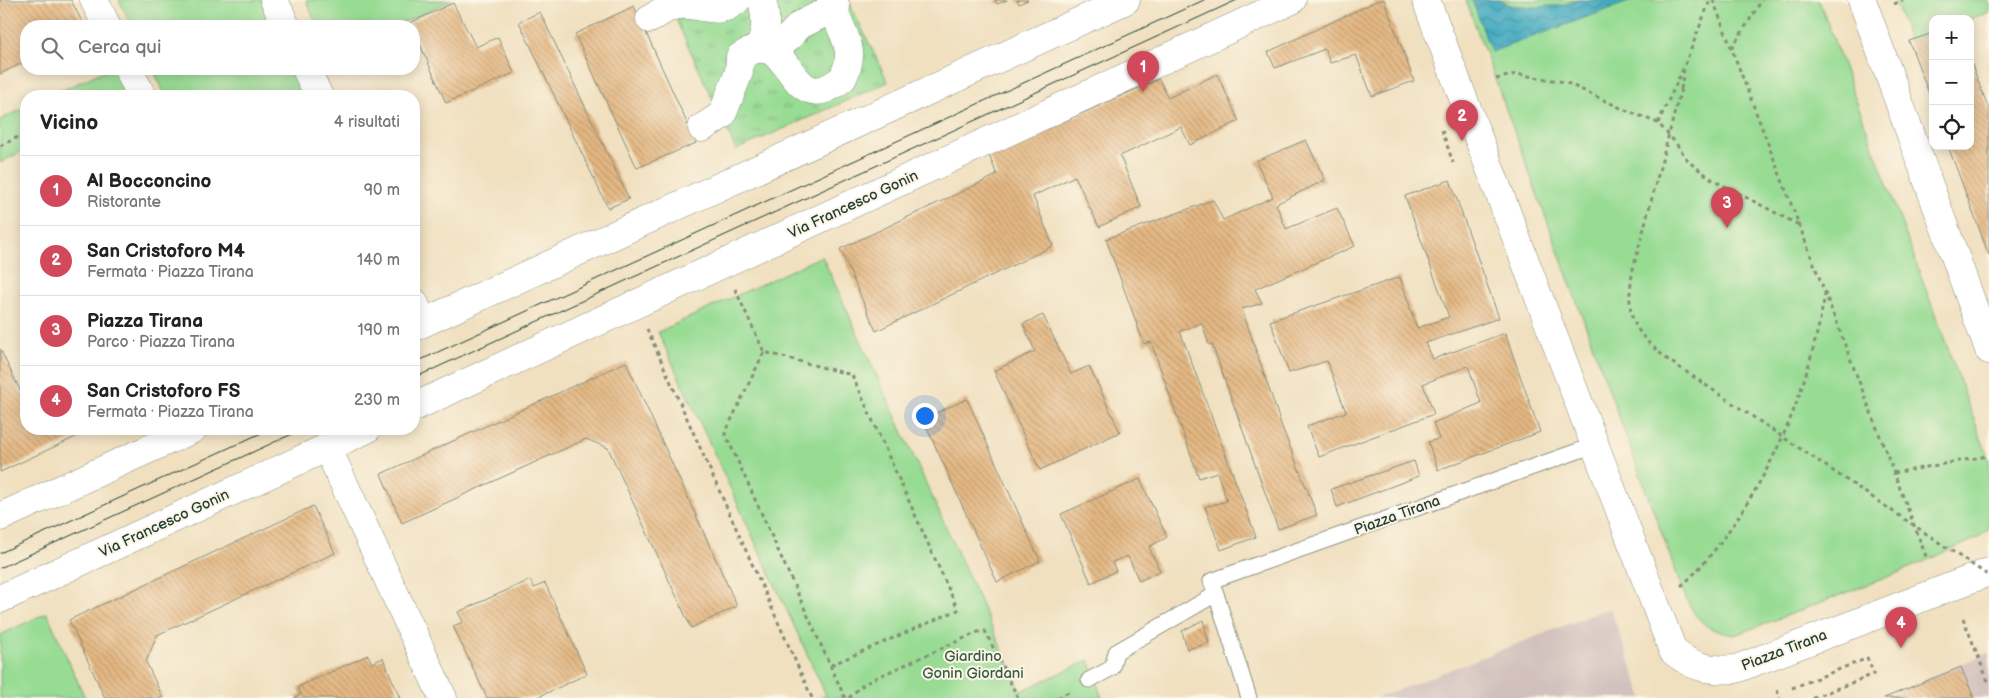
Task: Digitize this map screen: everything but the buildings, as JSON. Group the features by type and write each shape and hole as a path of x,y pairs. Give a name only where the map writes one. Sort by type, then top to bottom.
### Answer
{"street":[{"path":"94,0 104,20"},
{"path":"274,0 283,20"},
{"path":"650,18 676,5 720,9 729,7 737,0"},
{"path":"702,128 722,115 739,72 740,57 749,51 766,49 783,43 800,25 833,3 836,16 846,36 850,54 843,78 834,86 821,92 812,91 802,85 766,49 766,15 762,0"},
{"path":"420,317 1126,0"},
{"name":"Via Francesco Gonin","path":"420,404 1292,0"},
{"name":"Piazza Tirana","path":"1426,0 1673,651 1686,662 1705,669 1736,669 1989,574"},
{"path":"1862,0 1989,350"},
{"path":"131,75 139,90"},
{"path":"309,75 316,90"},
{"path":"0,517 180,435"},
{"name":"Via Francesco Gonin","path":"0,599 354,435"},
{"path":"328,447 443,698"}],"lane":[{"name":"Piazza Tirana","path":"1216,594 1211,581 1595,445"},
{"path":"1089,680 1112,668 1116,652 1216,594 1249,698"}],"path":[{"path":"1712,0 1927,559"},
{"path":"1658,123 1712,0"},
{"path":"1732,49 1762,0"},
{"path":"1893,5 1903,0"},
{"path":"1684,67 1681,89 1633,269 1629,294 1632,321 1647,342 1667,359 1989,574"},
{"path":"1496,79 1516,74 1564,82 1658,123 1689,162 1713,180 1800,226"},
{"path":"0,146 20,136"},
{"path":"734,285 737,296 764,352 852,375 958,610 831,665"},
{"path":"1681,586 1698,571 1728,532 1759,486 1777,453 1796,407 1815,349 1825,294"},
{"path":"647,329 812,698"},
{"path":"764,352 725,433 845,698"},
{"path":"1894,473 1987,456"},
{"path":"1963,618 1989,684"},
{"path":"849,698 860,687 871,680 978,632 985,631 1018,698"},
{"path":"1792,688 1867,657 1874,674 1813,698"},
{"path":"1777,690 1780,698"}],"shaded area":[{"path":"1610,608 1643,698 1377,698"},
{"path":"1989,652 1989,698 1883,698"}],"green space":[{"path":"119,0 263,0 272,20 129,20"},
{"path":"306,0 452,0 409,20 314,20"},
{"path":"667,0 848,0 888,82 736,150"},
{"path":"1466,0 1819,0 1989,460 1989,528 1978,538 1893,575 1735,635 1714,630 1700,620 1689,605 1681,586"},
{"path":"1895,0 1989,0 1989,12 1974,18 1974,15 1929,15 1929,34 1909,41"},
{"path":"95,75 123,75 129,90 63,90"},
{"path":"156,75 297,75 304,90 163,90"},
{"path":"20,110 20,152 0,163 0,120"},
{"name":"Giardino Gonin Giordani","path":"822,256 1021,691 1089,660 1102,698 820,698 826,695 658,332"},
{"path":"47,613 85,698 0,698 0,635"}],"water":[{"path":"1472,0 1499,0 1511,5 1537,7 1562,5 1578,0 1634,0 1491,52"}],"tram line":[{"path":"420,360 1204,0"},
{"path":"420,375 1237,0"},
{"path":"0,553 257,435"},
{"path":"0,568 290,435"}],"place":[{"name":"Al Bocconcino","path":"1143,92"},
{"name":"San Cristoforo M4","path":"1462,141"},
{"name":"Piazza Tirana","path":"1727,228"},
{"name":"San Cristoforo FS","path":"1901,648"}]}
